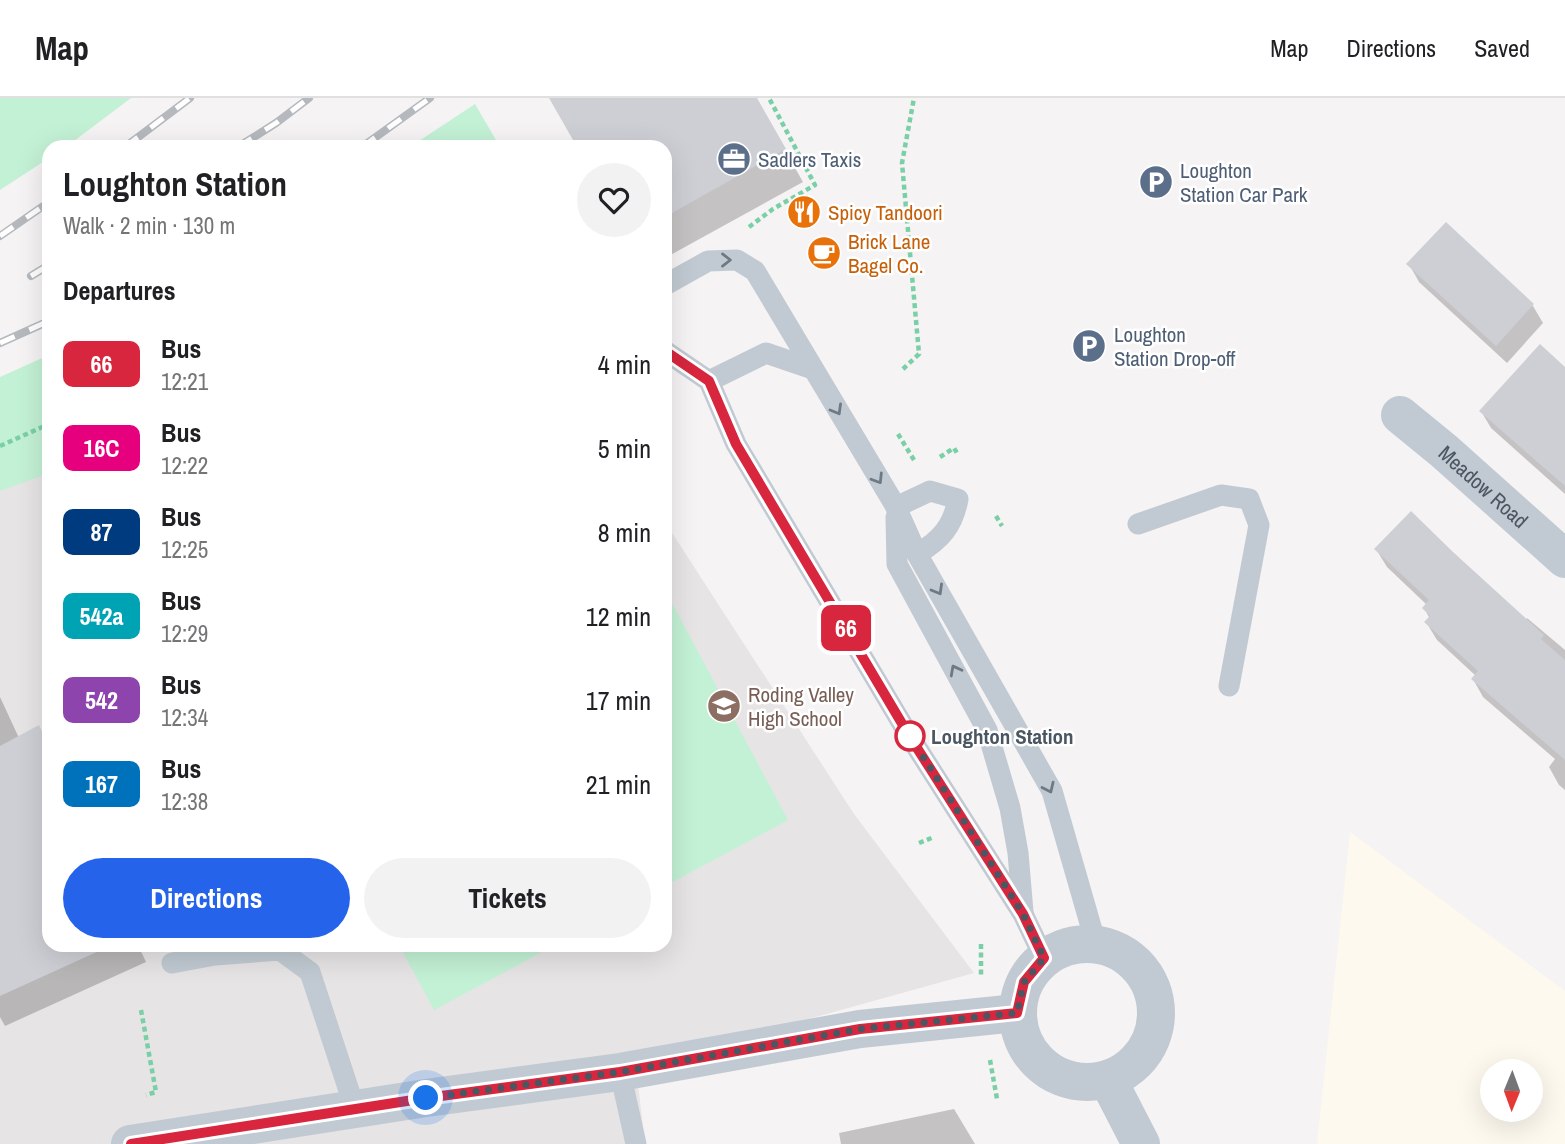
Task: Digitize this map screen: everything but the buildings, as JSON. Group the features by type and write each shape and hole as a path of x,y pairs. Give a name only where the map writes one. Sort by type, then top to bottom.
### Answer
{"street":[{"name":"Meadow Road","path":"1400,415 1565,559"},
{"path":"1096,944 1122,953 1142,970 1154,994 1157,1021 1149,1047 1132,1067 1108,1080 1082,1083 1057,1076 1036,1061 1022,1038 1017,1013 1024,982 1044,958 1069,946 1096,944"},
{"path":"152,1142 355,1109 620,1072 860,1029 1017,1013"},
{"path":"1108,1080 1138,1142"}],"lane":[{"path":"672,281 708,261 737,260 755,271 896,507 917,554 1052,791 1096,944"},
{"path":"709,381 766,353 813,369"},
{"path":"672,356 709,381 736,444 910,737 1023,914 1044,958"},
{"path":"896,507 930,491 958,499 954,518 934,544 917,554"},
{"path":"1138,524 1221,495 1249,499 1259,525 1229,686"},
{"path":"896,507 897,564 987,730 1010,808 1018,853 1023,914"},
{"path":"172,963 215,955 254,952"},
{"path":"283,952 310,972 355,1109"},
{"path":"620,1072 636,1144"}],"path":[{"path":"708,261 773,209 815,185 769,98"},
{"path":"903,369 919,355 902,163 914,98"},
{"path":"0,446 42,427"},
{"path":"996,516 1002,526"},
{"path":"919,843 934,836"},
{"path":"141,1010 156,1092"}],"shaded area":[{"name":"Roding Valley High School","path":"42,447 42,952 672,952 672,533 854,814 974,973 636,1067 645,1144 0,1144 0,462"},
{"path":"1350,832 1565,991 1565,1144 1317,1144"}],"green space":[{"path":"0,98 131,98 75,140 42,140 42,163 0,190"},
{"path":"475,104 496,140 421,140"},
{"path":"42,358 42,476 0,491 0,377"},
{"path":"672,603 788,820 672,882"},
{"path":"403,952 542,952 434,1010"}],"railway":[{"path":"134,140 190,98"},
{"path":"249,140 309,98"},
{"path":"372,140 430,98"},
{"path":"0,236 42,207"},
{"path":"31,276 42,269"},
{"path":"0,343 42,324"}],"bus line":[{"name":"66","path":"131,1144 426,1098 620,1072 860,1029 1017,1013 1024,982 1044,958 1023,914 910,737 736,444 709,381 672,356"}],"place":[{"name":"Sadlers Taxis","path":"734,159"},
{"name":"Loughton Station Car Park","path":"1156,182"},
{"name":"Spicy Tandoori","path":"804,212"},
{"name":"Brick Lane Bagel Co.","path":"824,253"},
{"name":"Loughton Station Drop-off","path":"1089,346"},
{"name":"Roding Valley High School","path":"724,706"},
{"name":"Loughton Station","path":"910,736"}],"route":[{"path":"426,1098 620,1072 860,1029 1017,1013 1024,982 1044,958 1023,914 910,736"}]}
